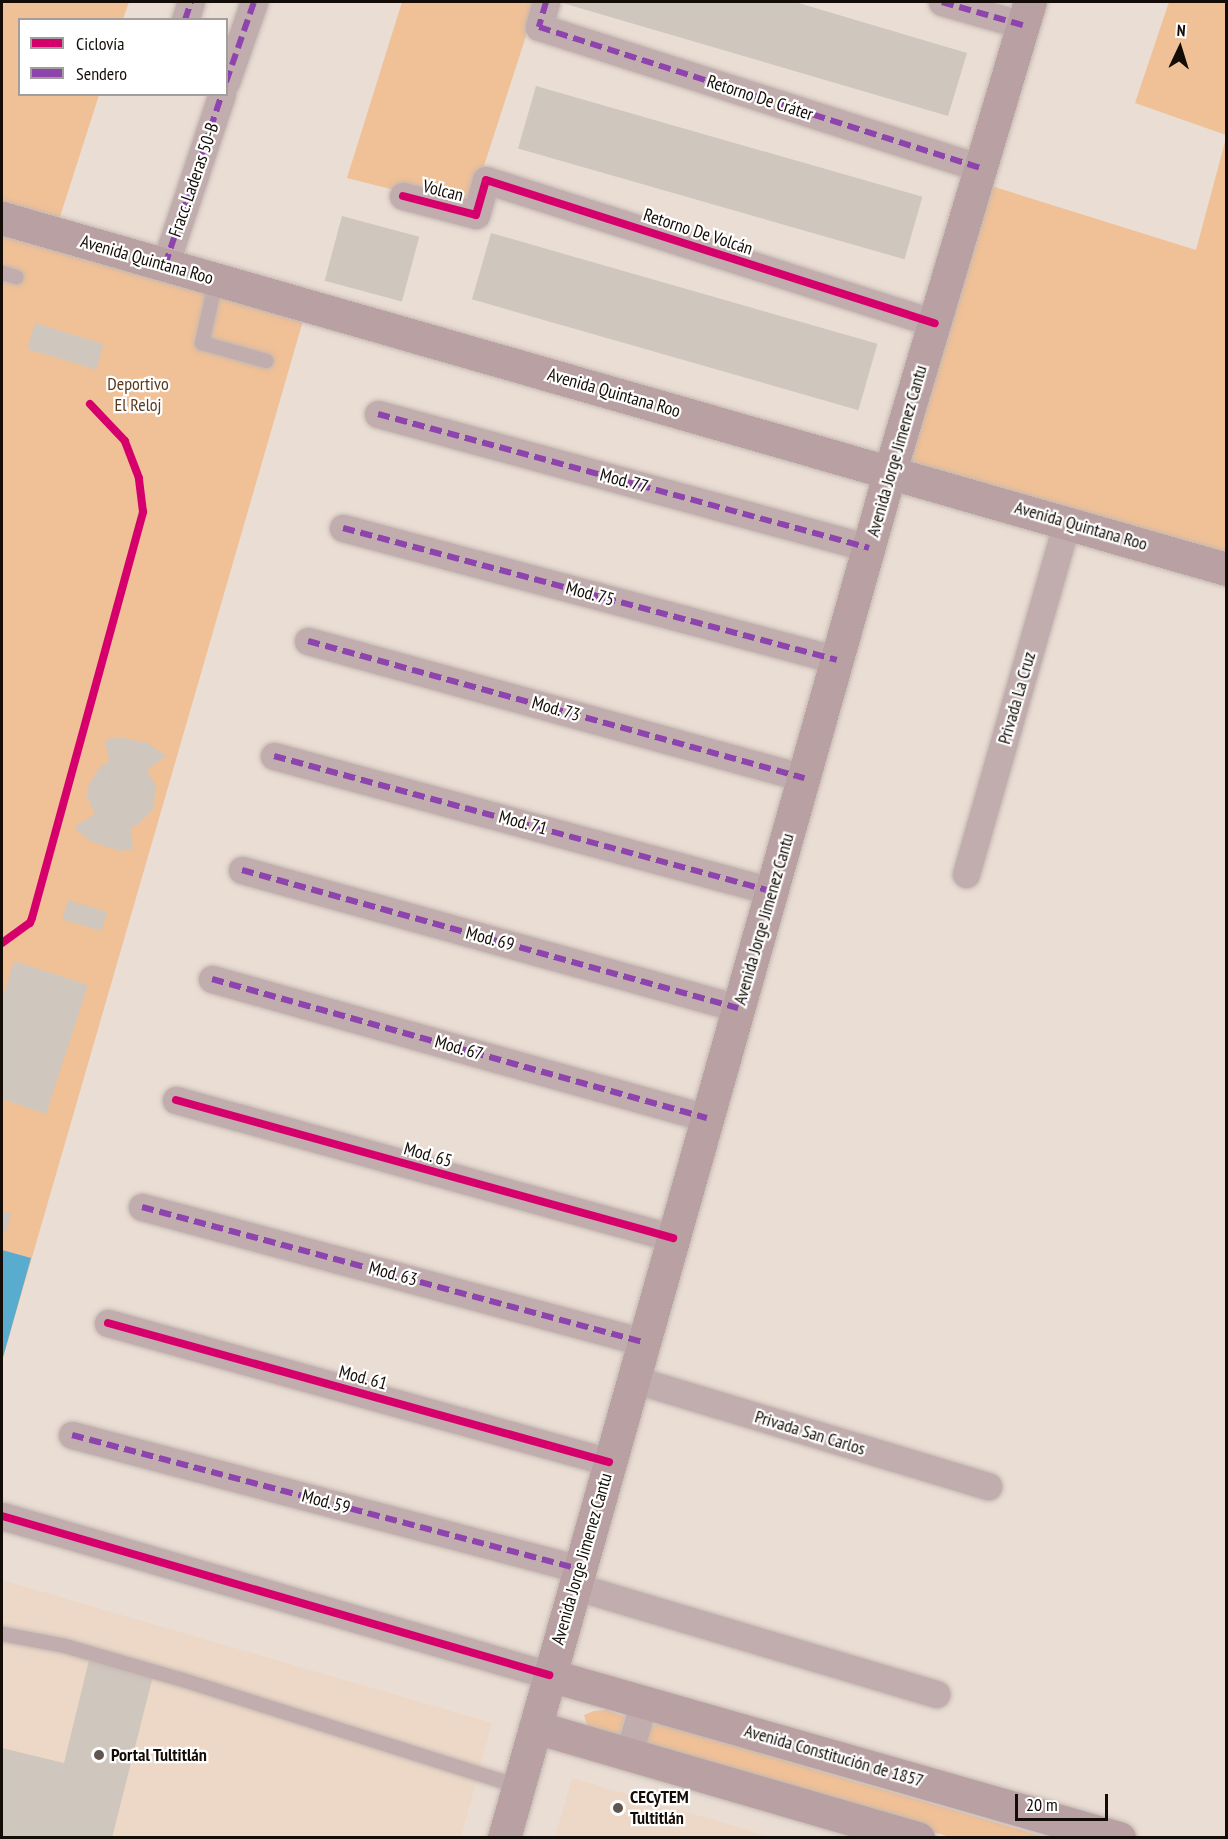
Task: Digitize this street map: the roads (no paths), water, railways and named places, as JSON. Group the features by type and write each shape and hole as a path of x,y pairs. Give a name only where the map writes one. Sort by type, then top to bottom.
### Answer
{"main road":[{"name":"Avenida Jorge Jimenez Cantu","path":"504,1838 890,471 1026,13"},
{"name":"Avenida Quintana Roo","path":"2,218 1227,569"},
{"name":"Avenida Constitución de 1857","path":"549,1676 1119,1838"},
{"path":"535,1727 918,1838"}],"street":[{"path":"186,18 191,2"},
{"path":"228,76 254,2"},
{"path":"942,2 1026,13"},
{"name":"Retorno De Cráter","path":"543,14 980,168"},
{"name":"Fracc. Laderas 50-B","path":"165,266 221,96"},
{"name":"Retorno De Volcán","path":"476,215 486,180 935,323"},
{"name":"Volcan","path":"403,196 476,215"},
{"name":"Mod. 77","path":"378,414 869,548"},
{"name":"Privada La Cruz","path":"966,874 1067,522"},
{"name":"Mod. 75","path":"343,528 837,660"},
{"name":"Mod. 73","path":"308,640 804,778"},
{"name":"Mod. 71","path":"274,756 771,891"},
{"name":"Mod. 69","path":"242,870 738,1008"},
{"name":"Mod. 67","path":"212,979 707,1118"},
{"name":"Mod. 65","path":"176,1100 673,1238"},
{"name":"Mod. 63","path":"142,1207 644,1342"},
{"name":"Mod. 61","path":"108,1323 609,1462"},
{"name":"Privada San Carlos","path":"633,1379 988,1486"},
{"name":"Mod. 59","path":"72,1436 577,1577 936,1694"},
{"path":"2,1516 549,1676"},
{"path":"628,1755 644,1702"}],"lane":[{"path":"2,273 16,277"},
{"path":"216,280 202,343 267,361"},
{"path":"2,1634 65,1646 183,1680 518,1786"}],"water":[{"path":"2,1250 31,1258 2,1361"}],"place":[{"name":"Portal Tultitlán","path":"99,1755"},
{"name":"CECyTEM Tultitlán","path":"618,1808"}],"park label":[{"name":"Deportivo El Reloj","path":"138,395"}]}
